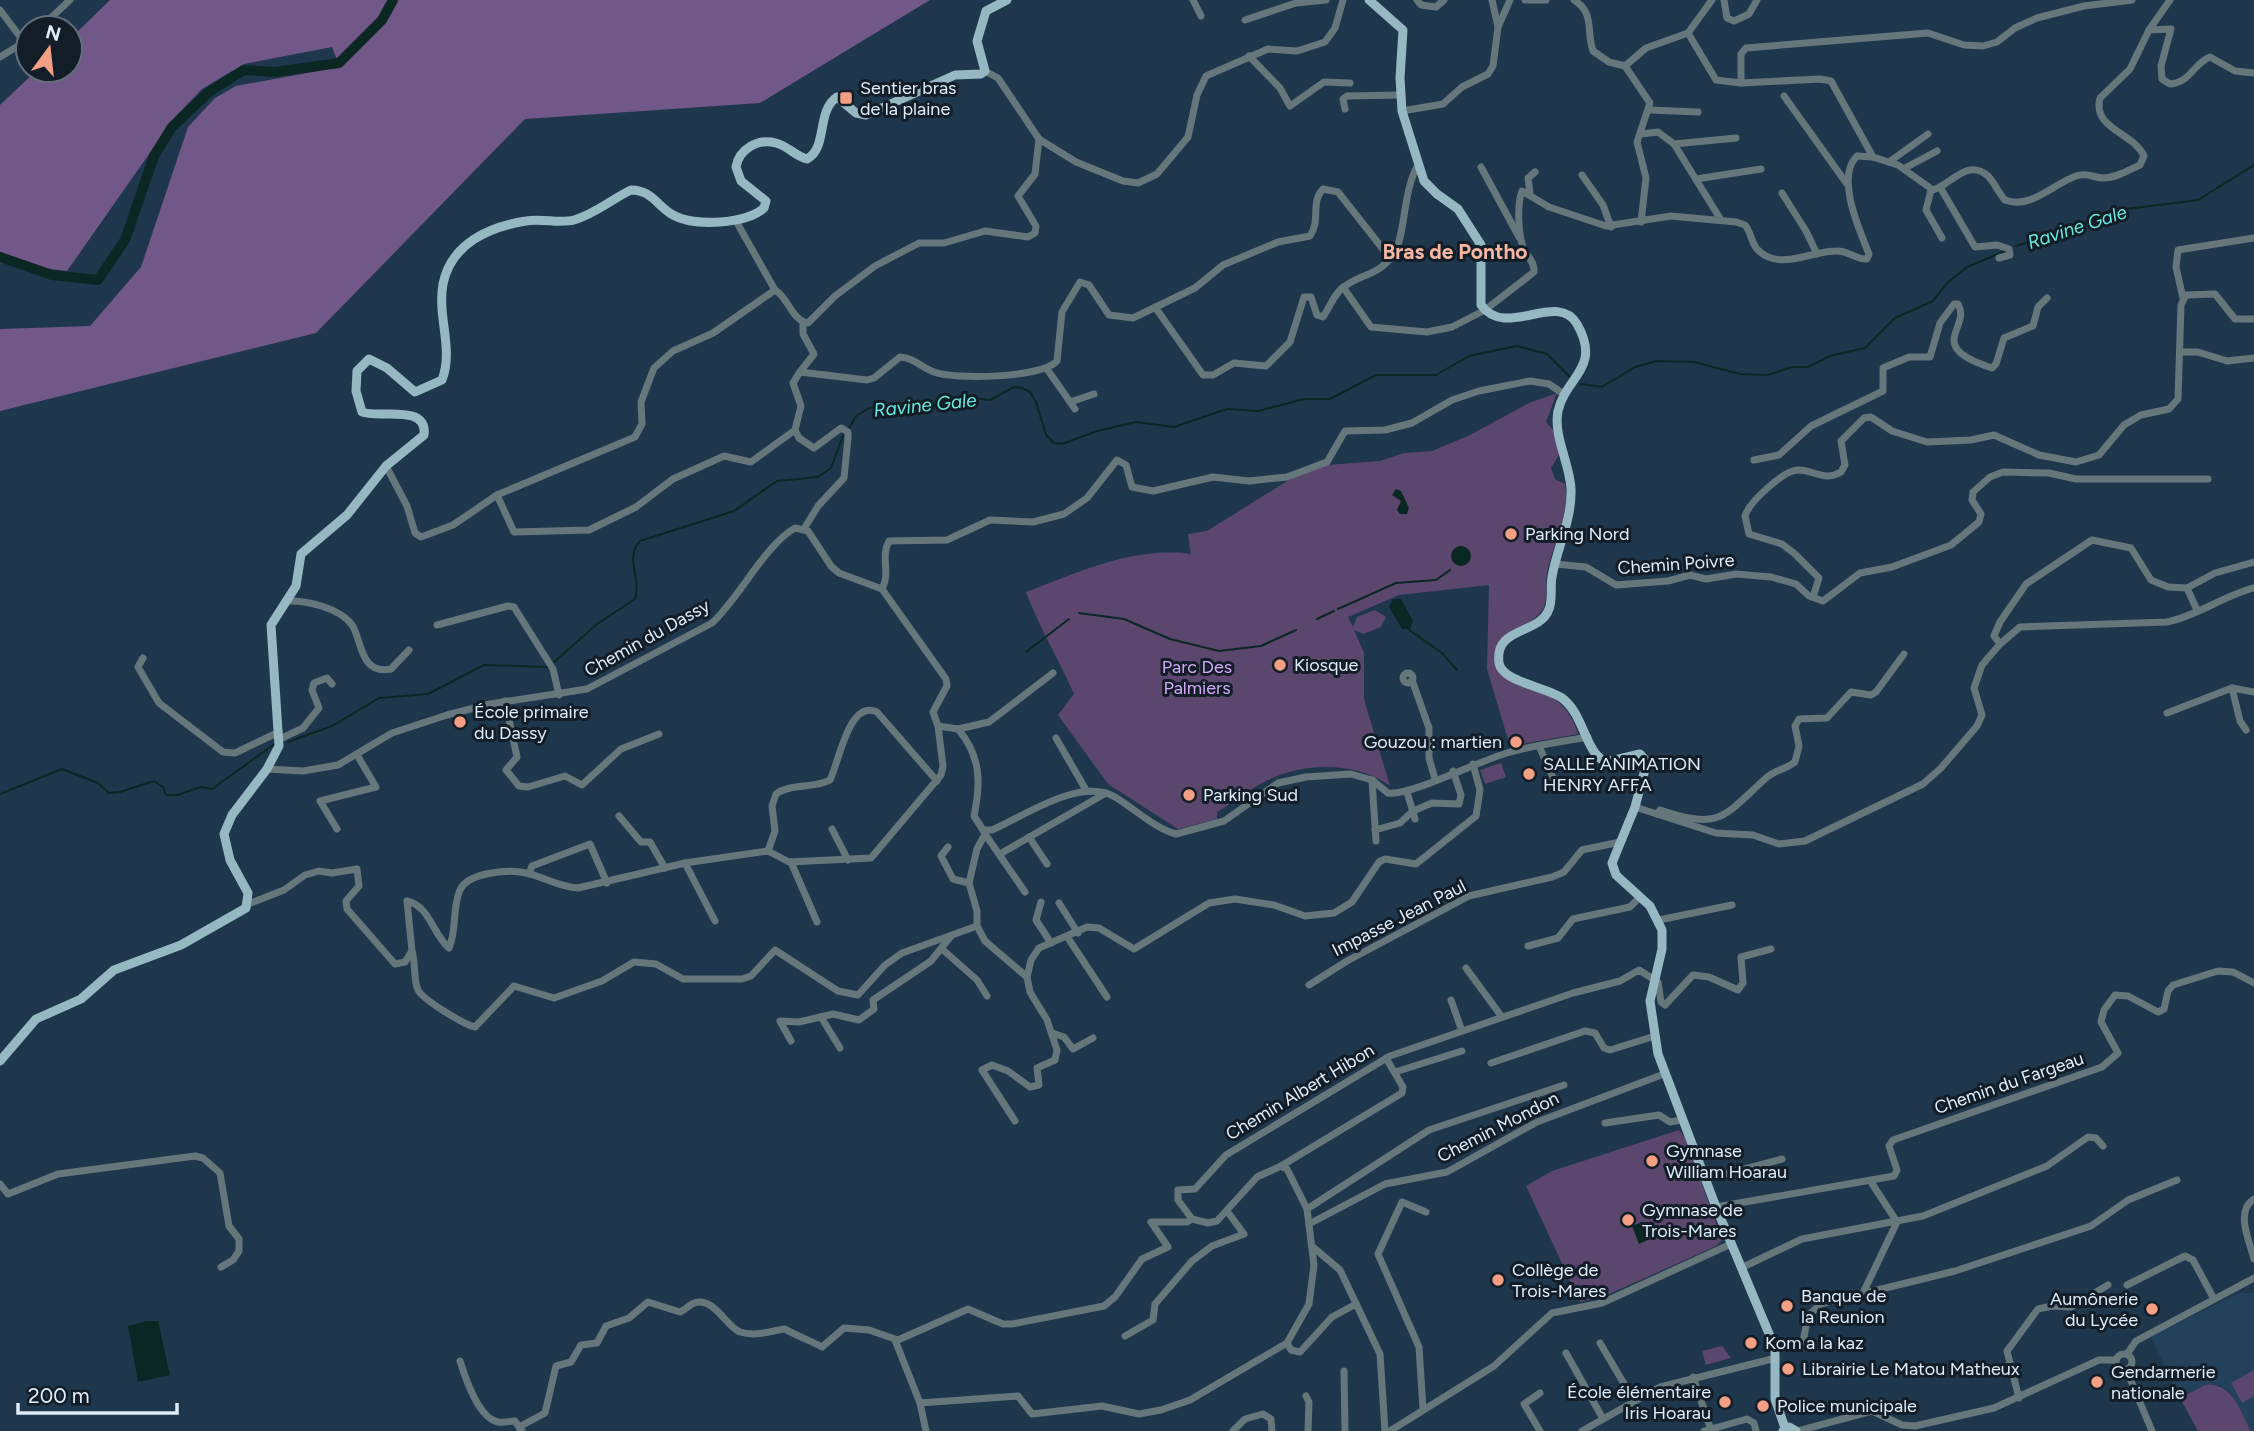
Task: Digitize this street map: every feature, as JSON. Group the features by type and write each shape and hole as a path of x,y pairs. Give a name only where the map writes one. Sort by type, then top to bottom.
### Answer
{"main road":[{"path":"0,1061 40,1017 81,999 114,970 181,945 240,913 248,904 248,893 230,860 224,834 232,815 267,769 277,751 279,736 270,636 276,616 296,586 301,554 347,515 386,466 422,438 425,428 419,420 404,414 369,415 362,412 356,391 357,371 369,359 379,362 415,391 442,380 447,354 441,305 443,283 452,259 465,243 478,235 527,220 573,220 631,190 650,194 677,218 690,221 748,219 766,204 765,199 741,181 736,167 742,152 756,144 775,143 807,159 817,147 826,108 836,97 856,113 866,115 955,75 981,74 985,71 977,41 986,11 1007,0"},
{"path":"1369,0 1403,30 1400,95 1402,111 1418,165 1430,188 1458,209 1475,231 1482,257 1479,298 1485,310 1503,319 1552,312 1574,320 1586,355 1584,367 1565,395 1557,421 1571,487 1571,501 1555,564 1547,615 1506,639 1500,649 1499,662 1503,671 1512,677 1563,699 1579,716 1597,757 1606,762 1637,754 1645,758 1647,767 1635,807 1612,863 1613,869 1659,920 1663,939 1650,1001 1664,1074 1776,1354 1775,1399 1789,1428"}],"street":[{"path":"55,14 70,0"},
{"path":"1193,0 1201,16"},
{"path":"1245,20 1296,3 1326,0"},
{"path":"985,71 998,78 1039,139 1076,162 1123,181 1143,182 1157,174 1188,137 1203,80 1210,74 1268,49 1303,50 1325,42 1335,28 1343,0"},
{"path":"1417,0 1421,5 1436,7 1444,0"},
{"path":"1492,0 1498,27"},
{"path":"1402,111 1443,104 1462,87 1484,78 1493,66 1498,27 1510,0"},
{"path":"1525,0 1546,0"},
{"path":"1574,0 1583,7 1590,19 1594,51 1609,62 1625,66 1647,97 1649,110 1637,145 1646,178 1641,222"},
{"path":"1625,66 1646,48 1688,33 1712,0"},
{"path":"1724,0 1727,18 1734,21 1749,14 1757,0"},
{"path":"1741,83 1741,54 1746,48 1928,33 1964,45 1983,47 2037,18 2084,6 2132,0"},
{"path":"1931,190 1940,187 1957,174 1975,170 1991,179 2005,200 2021,202 2077,175 2106,178 2142,164 2144,156 2140,148 2103,121 2098,104 2102,93 2130,69 2149,30 2170,0"},
{"path":"0,10 14,27"},
{"path":"2149,30 2171,29 2160,70 2162,79 2170,84 2185,80 2202,61 2210,57 2229,69 2254,73"},
{"path":"1688,33 1713,78 1741,83 1820,79 1831,81 1873,157"},
{"path":"1249,56 1280,88 1290,106 1324,82 1350,83"},
{"path":"1345,109 1343,99 1347,96 1400,95"},
{"path":"1784,96 1848,185"},
{"path":"1649,110 1698,112"},
{"path":"1641,134 1658,132 1674,144 1721,220"},
{"path":"1889,162 1928,134"},
{"path":"1674,144 1736,138"},
{"path":"803,322 808,323 835,296 875,266 919,243 944,243 985,231 1028,237 1035,233 1036,226 1018,196 1035,174 1039,139"},
{"path":"1905,168 1937,150"},
{"path":"1521,241 1522,191 1530,193 1549,207 1611,227 1671,216 1721,220 1745,225 1758,249 1773,258 1839,251 1859,259 1869,258 1858,233 1848,185 1849,167 1854,159 1862,155 1905,168 1931,190"},
{"path":"1155,307 1200,373 1210,376 1234,363 1266,366 1290,342 1304,297 1311,298 1317,316 1321,318 1343,287 1383,268 1396,248 1402,214 1418,165"},
{"path":"1343,287 1367,324 1376,330 1427,332 1444,329 1485,310 1534,272 1534,264 1481,167"},
{"path":"1696,179 1761,169"},
{"path":"1530,193 1528,178 1535,172"},
{"path":"1582,175 1603,205 1611,227"},
{"path":"1940,187 1975,247 1997,245 2009,249 2010,255 1999,258"},
{"path":"800,372 867,380 874,378 900,357 916,359 934,372 943,373 990,376 1047,369 1057,361 1062,312 1080,282 1086,282 1104,310 1117,318 1133,318 1195,288 1223,265 1278,242 1310,236 1315,225 1316,200 1323,189 1338,192 1390,258"},
{"path":"1931,190 1926,211 1942,238"},
{"path":"1782,194 1817,254"},
{"path":"497,495 514,532 589,530 635,507 673,479 724,456 751,462 795,430 801,406 793,383 814,354 803,334 803,322 782,294 775,290 736,220"},
{"path":"1859,404 1867,417 1892,431 1927,442 1971,440 1994,435 2054,460 2086,460 2108,447 2133,419 2175,405 2180,390 2183,298 2176,267 2178,250 2254,238"},
{"path":"386,466 407,506 415,533 421,537 453,525 497,495 635,437 642,424 641,402 654,368 673,351 713,333 775,290"},
{"path":"2183,298 2190,294 2212,293 2235,319 2254,319"},
{"path":"1754,460 1779,456 1811,426 1883,391 1884,368 1909,357 1930,357 1940,323 1954,304 1958,304 1961,311 1953,339 1955,347 1970,360 1992,368 1996,364 2004,338 2033,326 2038,307 2047,298"},
{"path":"2181,352 2198,352 2227,361 2254,358"},
{"path":"1047,369 1075,409"},
{"path":"882,589 886,581 884,551 889,541 947,540 990,520 1033,522 1064,514 1087,498 1117,460 1126,465 1132,487 1146,491 1213,477 1249,481 1287,477 1327,462 1345,431 1385,430 1412,423 1446,402 1479,391 1539,382 1565,395"},
{"path":"1070,401 1094,394"},
{"name":"Chemin Poivre","path":"1555,564 1586,566 1616,585 1668,581 1689,575 1710,579 1736,574 1771,578 1800,585 1813,597 1819,585 1817,576 1782,544 1749,534 1745,526 1746,510 1754,500 1790,472 1801,470 1826,477 1841,472 1845,465 1841,441 1867,417"},
{"path":"795,430 799,438 814,448 841,428 848,432 845,478 818,506 804,529 839,573 882,589 946,679 947,686 933,712 938,726 943,766 937,781 875,855 865,860 792,862 775,857 768,851 685,863 578,888 561,887 529,874 508,872 482,876 463,886 449,948 431,920 415,904 407,901 416,985 422,997 471,1026 480,1024 514,986 554,998 602,981 634,962 656,964 683,979 743,979 751,976 775,950 847,994 862,993 885,965 902,953 977,926"},
{"path":"1813,597 1828,600 1860,573 1892,567 1951,545 1979,522 1981,514 1972,500 1973,492 1999,472 2049,473 2076,479 2208,479"},
{"name":"Chemin du Dassy","path":"267,769 303,771 338,765 392,733 505,701 559,695 596,685 712,623 729,608 780,538 795,528 804,529"},
{"path":"2000,643 1994,635 2026,584 2086,542 2128,546 2137,555 2151,580 2168,586 2187,588 2215,573 2254,562"},
{"path":"2187,588 2197,610"},
{"path":"1635,807 1716,833 1753,835 1784,845 1805,841 1923,784 1941,768 1977,726 1982,715 1974,688 1976,679 2000,643 2020,627 2167,622 2182,619 2232,594 2254,588"},
{"path":"287,601 312,601 349,621 363,655 381,669 391,669 409,650"},
{"path":"438,625 511,606 551,666 559,695"},
{"path":"1657,814 1660,810 1705,821 1731,809 1773,772 1795,762 1800,746 1795,726 1799,719 1827,718 1851,692 1871,695 1876,692 1903,654"},
{"path":"143,658 138,667 159,703 223,752 235,753 303,728 319,708 312,690 314,683 327,678 332,684"},
{"path":"938,726 958,729 989,722 1053,673"},
{"path":"1412,680 1429,728 1429,758 1435,779"},
{"path":"2167,713 2232,688 2254,692"},
{"path":"2232,688 2240,721 2246,730"},
{"path":"505,701 517,757 506,771 519,786 528,787 565,776 582,785 621,749 659,734"},
{"path":"768,851 775,831 772,806 776,794 787,789 821,785 830,780 846,735 858,714 863,711 877,712 937,781"},
{"path":"958,729 978,766 980,786 974,816 1025,892"},
{"path":"984,832 1086,790 1106,793 1176,834 1224,821 1278,783 1330,773 1351,774 1372,780 1388,793 1407,792 1473,764 1539,746 1588,737"},
{"path":"1056,738 1086,790"},
{"path":"1539,746 1558,789"},
{"path":"337,829 320,801 376,787 357,755"},
{"path":"1015,1121 982,1070 992,1065 1008,1071 1030,1087 1039,1085 1037,1068 1050,1064 1057,1056 1051,1033 1030,992 1027,977 1035,951 1095,926 1134,950 1209,903 1235,899 1274,905 1305,916 1334,913 1352,902 1379,862 1385,859 1416,864 1476,816 1480,790 1473,764"},
{"path":"1375,830 1404,821 1438,802 1454,806 1461,802 1453,771"},
{"path":"1372,780 1376,841"},
{"path":"1407,792 1414,815"},
{"path":"1000,853 1106,793"},
{"path":"619,816 637,838 650,842 665,868"},
{"path":"832,829 848,860"},
{"path":"984,832 969,883 978,911 977,926 985,941 1027,977"},
{"path":"1029,837 1047,864"},
{"name":"Impasse Jean Paul","path":"1309,985 1347,961 1433,918 1469,896 1552,877 1564,872 1582,850 1620,842"},
{"path":"529,874 532,866 590,844 607,883"},
{"path":"948,847 941,853 953,879 969,883"},
{"path":"792,862 817,922"},
{"path":"685,863 715,922"},
{"path":"248,904 284,890 305,875 319,870 332,873 357,869 359,886 346,901 347,909 395,964 405,962 412,951"},
{"path":"1528,946 1558,938 1573,919 1630,907 1640,897"},
{"path":"1041,902 1036,913 1037,920 1051,943"},
{"path":"1059,903 1078,933"},
{"path":"1659,920 1732,905"},
{"path":"791,1041 780,1021 833,1014 859,1020 870,1015 874,1009 873,1000 931,961 951,935"},
{"path":"1068,938 1107,997"},
{"path":"942,949 977,980 987,996"},
{"path":"1654,980 1658,982 1661,1002 1665,1005 1693,975 1709,977 1738,990 1743,983 1741,957 1771,949"},
{"path":"1466,968 1502,1017"},
{"name":"Chemin Albert Hibon","path":"1192,1219 1178,1200 1178,1190 1199,1187 1226,1155 1386,1058 1502,1017 1620,981 1639,970 1654,980"},
{"name":"Chemin du Fargeau","path":"1716,1207 1871,1182 1897,1173 1889,1148 1893,1140 2102,1067 2115,1058 2117,1047 2101,1022 2104,1010 2115,995 2128,996 2158,1013 2164,1009 2168,991 2176,984 2223,970 2254,983"},
{"path":"871,983 881,994"},
{"path":"1451,1000 1462,1031"},
{"path":"821,1017 840,1048"},
{"path":"1491,1063 1585,1031 1595,1033 1606,1050 1655,1036"},
{"path":"1051,1033 1064,1037 1073,1049 1093,1038"},
{"path":"1395,1072 1462,1051"},
{"path":"460,1361 469,1389 491,1418 498,1422 515,1421 521,1429 545,1413 556,1366 571,1362 581,1345 597,1343 608,1324 629,1318 651,1301 680,1312 692,1303 699,1303 717,1311 740,1332 762,1334 785,1329 797,1338 822,1347 844,1328 869,1329 895,1340 910,1337 962,1310 974,1310 1003,1324 1012,1324 1104,1306 1115,1297 1142,1259 1167,1249 1167,1242 1151,1222 1187,1222 1192,1219 1211,1224 1227,1211 1257,1178 1281,1166 1403,1090 1386,1058"},
{"name":"Chemin Mondon","path":"1309,1224 1385,1184 1447,1172 1537,1122 1664,1074"},
{"path":"1307,1209 1429,1130 1564,1085"},
{"path":"1605,1123 1658,1115 1670,1122 1682,1120"},
{"path":"1741,1268 1802,1239 1923,1216 2048,1166 2088,1137 2096,1138 2103,1146"},
{"path":"0,1184 8,1194 58,1174 195,1156 203,1158 220,1173 229,1226 239,1239 239,1251 233,1260 221,1267"},
{"path":"1706,1179 1782,1159"},
{"path":"920,1404 1018,1396 1032,1414 1109,1406 1146,1414 1190,1400 1287,1343 1312,1298 1314,1248 1307,1209 1287,1169 1281,1166"},
{"path":"1582,1431 1633,1399 1693,1377 1776,1354 1803,1342 1808,1316 1814,1307 1955,1271 2091,1226 2128,1200 2177,1180"},
{"path":"1871,1182 1897,1222"},
{"path":"2254,1199 2245,1206 2243,1215 2254,1259"},
{"path":"1423,1409 1419,1347 1378,1254 1402,1202 1426,1212"},
{"path":"1125,1336 1153,1321 1155,1304 1192,1261 1212,1246 1244,1234 1227,1211"},
{"path":"1863,1293 1897,1222"},
{"path":"1314,1248 1340,1269 1380,1354 1387,1431 1493,1366 1552,1313 1602,1303 1731,1244"},
{"path":"2127,1285 2185,1256 2193,1260 2214,1299"},
{"path":"2127,1354 2137,1341 2254,1278"},
{"path":"2019,1398 2007,1351 2038,1308 2071,1307 2108,1285"},
{"path":"1287,1343 1291,1350 1300,1352 1332,1317 1356,1304"},
{"path":"895,1340 920,1404 926,1431"},
{"path":"1600,1343 1633,1399"},
{"path":"1566,1353 1602,1417"},
{"path":"2126,1369 2118,1367 2116,1360 2120,1354 2127,1354"},
{"path":"2126,1369 2132,1362 2127,1354"},
{"path":"1789,1428 1872,1411 1902,1425 1915,1426 1994,1408 2099,1360 2116,1360"},
{"path":"2126,1369 2152,1431"},
{"path":"1344,1371 1345,1431"},
{"path":"1693,1377 1707,1430 1747,1419 1754,1423 1756,1431"},
{"path":"1535,1430 1524,1404 1540,1393"},
{"path":"1306,1396 1309,1402 1308,1431"},
{"path":"1233,1431 1245,1419 1263,1413 1271,1419 1272,1431"}],"shaded area":[{"path":"110,0 930,0 760,103 525,119 316,333 0,411 0,329 90,326 141,267 188,127 215,98 236,86 340,67 332,47 244,64 202,89 175,117 67,271 0,263 0,105 22,84 84,84 84,25"},
{"path":"1396,489 1401,491 1409,508 1407,514 1400,514 1397,510 1401,501 1392,495"},
{"path":"1461,546 1468,549 1471,556 1468,563 1461,566 1454,563 1451,556 1454,549"},
{"path":"1393,599 1401,599 1413,621 1410,629 1402,629 1389,607"},
{"path":"1642,1222 1650,1239 1639,1244 1632,1226"},
{"path":"2238,1293 2254,1293 2254,1431 2251,1431 2229,1392 2219,1385 2205,1385 2180,1398 2151,1337"},
{"path":"158,1321 170,1375 138,1382 128,1326"}],"green space":[{"name":"Parc Des Palmiers","path":"1557,393 1546,422 1554,431 1559,455 1551,468 1555,479 1565,484 1566,507 1547,573 1546,600 1542,610 1532,620 1506,634 1497,649 1494,662 1498,671 1536,687 1557,701 1573,721 1578,734 1510,746 1487,669 1489,585 1399,595 1348,617 1353,627 1357,617 1375,610 1386,617 1381,627 1363,634 1354,630 1364,653 1364,699 1390,786 1361,772 1345,768 1295,771 1279,775 1252,789 1217,812 1217,819 1178,829 1108,784 1058,715 1074,694 1026,592 1127,557 1191,554 1188,534 1207,531 1292,478 1327,465 1380,461 1404,453 1432,451 1470,435 1529,403"},
{"path":"1501,763 1506,777 1485,784 1480,770"},
{"name":"Gymnase de Trois-Mares","path":"1679,1130 1686,1139 1722,1240 1716,1246 1607,1295 1580,1302 1526,1186 1552,1171"},
{"path":"1722,1346 1731,1358 1706,1365 1702,1351"},
{"path":"2254,1370 2254,1396 2242,1403 2231,1383"},
{"path":"2205,1385 2214,1385 2229,1393 2251,1431 2198,1431 2180,1398"}],"waterway":[{"path":"0,257 52,275 98,280 125,240 154,156 172,127 209,92 244,70 275,72 339,63 382,20 393,0"},
{"name":"Ravine Gale","path":"2016,246 2126,209 2198,200 2254,165"},
{"name":"Ravine Gale","path":"1581,384 1602,387 1635,367 1656,361 1694,362 1740,374 1768,375 1792,367 1808,367 1830,356 1865,348 1895,318 1933,301 1947,283 1967,267 2005,251"},
{"name":"Ravine Gale","path":"849,428 856,416 869,408 905,403 934,405 967,397 990,400 1014,387 1030,392 1036,402 1046,435 1054,443 1062,444 1097,431 1136,422 1174,427 1227,409 1258,411 1304,399 1330,399 1376,375 1436,375 1469,356 1517,346 1547,354 1571,378"},
{"name":"Ravine Gale","path":"553,663 597,624 635,599 637,591 633,554 640,541 734,511 777,481 818,477 831,468 844,433"},
{"path":"1338,609 1396,583 1436,580 1450,570"},
{"path":"1317,619 1334,611"},
{"path":"1079,613 1124,619 1170,639 1219,651 1261,646 1296,630"},
{"path":"1026,652 1069,619"},
{"path":"1408,629 1442,653 1457,670"},
{"name":"Ravine Gale","path":"288,742 332,726 379,698 428,694 484,665 549,667"},
{"name":"Ravine Gale","path":"0,794 62,769 98,783 109,793 154,781 163,787 166,795 178,795 200,787 212,789 276,743"}],"place":[{"name":"Sentier bras de la plaine","path":"846,98"},
{"name":"Parking Nord","path":"1511,534"},
{"name":"Kiosque","path":"1280,665"},
{"name":"École primaire du Dassy","path":"460,722"},
{"name":"Gouzou : martien","path":"1516,742"},
{"name":"SALLE ANIMATION HENRY AFFA","path":"1529,774"},
{"name":"Parking Sud","path":"1189,795"},
{"name":"Gymnase William Hoarau","path":"1652,1161"},
{"name":"Gymnase de Trois-Mares","path":"1628,1220"},
{"name":"Collège de Trois-Mares","path":"1498,1280"},
{"name":"Banque de la Reunion","path":"1787,1306"},
{"name":"Aumônerie du Lycée","path":"2152,1309"},
{"name":"Kom a la kaz","path":"1751,1343"},
{"name":"Librairie Le Matou Matheux","path":"1788,1369"},
{"name":"Gendarmerie nationale","path":"2097,1382"},
{"name":"École élémentaire Iris Hoarau","path":"1725,1402"},
{"name":"Police municipale","path":"1763,1406"}],"district":[{"name":"Bras de Pontho","path":"1455,251"}]}
